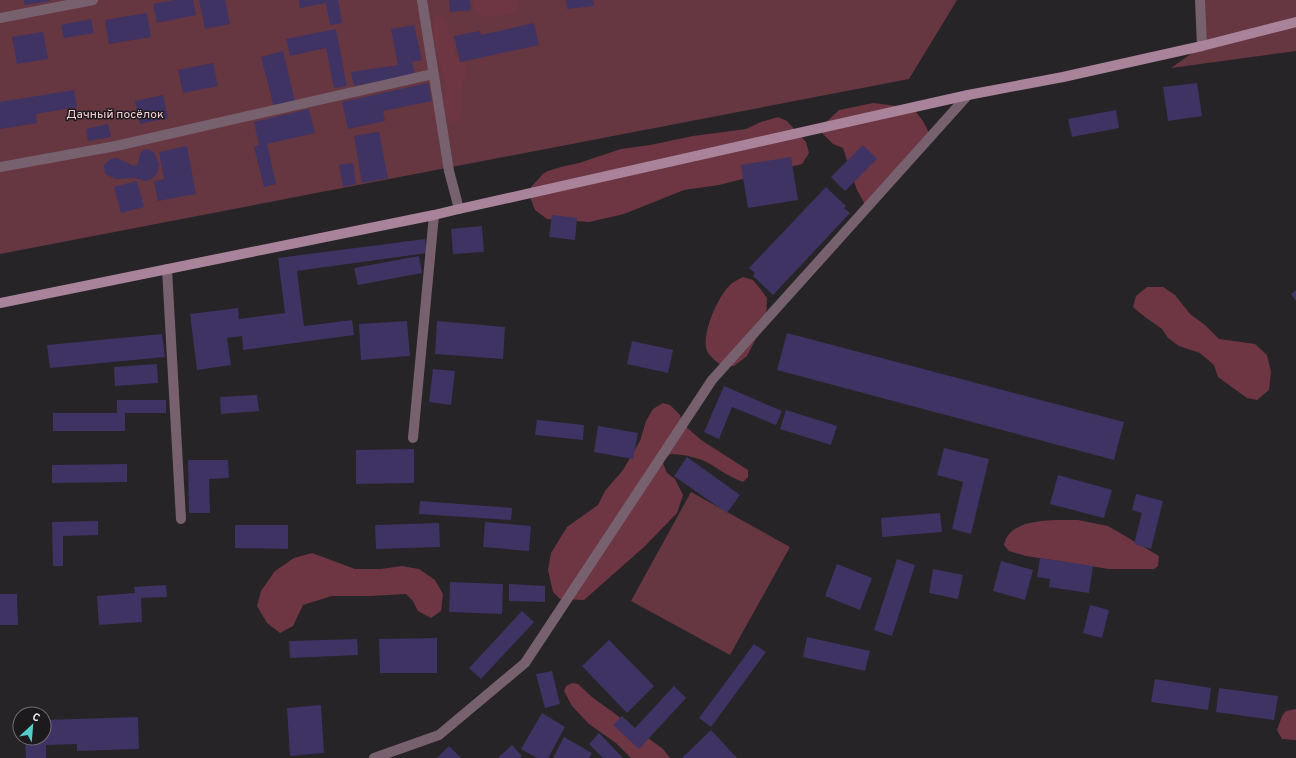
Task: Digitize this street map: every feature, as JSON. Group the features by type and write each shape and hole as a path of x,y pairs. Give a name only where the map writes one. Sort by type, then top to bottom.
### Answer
{"main road":[{"path":"0,303 434,215 968,95 1063,77 1202,46 1296,22"}],"street":[{"path":"0,18 93,0"},
{"path":"422,0 449,171 459,209"},
{"path":"1200,0 1202,46"},
{"path":"0,167 116,146 433,74"},
{"path":"374,758 439,734 525,663 712,380 968,95"},
{"path":"413,438 434,215"},
{"path":"167,269 181,519"}],"green space":[{"name":"Дачный посёлок","path":"0,0 957,0 909,79 0,254"},
{"path":"1200,0 1296,0 1296,51 1171,68 1202,46"},
{"path":"691,492 790,547 730,655 631,601"}],"shaded area":[{"path":"475,0 516,0 518,2 517,11 506,15 485,17 476,12 473,2"},
{"path":"441,15 445,19 449,29 456,54 464,64 467,72 462,87 462,105 459,118 456,122 450,122 445,114 446,87 432,31 435,17"},
{"path":"873,103 913,108 923,121 930,135 866,206 857,190 843,148 833,144 822,133 822,126 839,110"},
{"path":"778,117 787,121 806,142 809,153 802,164 719,185 684,190 624,214 589,222 547,219 535,210 530,197 531,187 543,174 548,171 579,163 621,149 650,145 693,136 746,129 761,122"},
{"path":"743,277 753,280 767,298 766,319 747,356 734,366 722,366 708,353 706,338 708,328 715,307 725,290 731,284"},
{"path":"1147,287 1163,287 1175,295 1190,314 1205,325 1219,339 1255,344 1267,355 1271,372 1269,390 1257,400 1247,398 1218,377 1214,365 1200,353 1179,346 1168,338 1162,329 1133,307 1136,296"},
{"path":"663,403 670,405 680,415 683,424 701,440 748,470 748,477 743,482 702,460 679,454 671,454 665,458 663,463 667,473 675,479 683,495 677,513 644,547 584,600 560,599 553,592 548,570 551,553 567,527 598,505 605,491 623,470 640,441 646,421 653,409"},
{"path":"1078,520 1108,526 1159,556 1158,566 1154,569 1109,569 1026,556 1009,551 1004,545 1007,537 1018,527 1033,522"},
{"path":"312,553 355,569 381,569 402,566 419,569 435,580 443,594 441,611 431,618 418,611 413,601 406,594 332,596 303,605 293,626 280,633 267,623 257,606 261,591 275,571 294,558"},
{"path":"572,683 578,684 592,697 663,749 670,758 631,758 616,743 589,724 572,706 564,691 566,686"},
{"path":"1296,709 1296,740 1282,739 1277,730 1282,716 1286,711"}],"building":[{"path":"24,0 50,0 50,1 25,5"},
{"path":"174,0 193,0 196,15 157,23 153,4"},
{"path":"199,0 225,0 230,24 205,29"},
{"path":"299,0 338,0 342,23 330,25 326,3 300,8"},
{"path":"449,0 470,0 471,10 450,12"},
{"path":"566,0 593,0 594,6 567,9"},
{"path":"147,13 151,37 109,44 105,20"},
{"path":"91,19 94,33 64,38 61,25"},
{"path":"534,23 539,45 460,62 454,36 480,31 481,35"},
{"path":"414,25 422,60 412,62 415,75 354,86 351,72 398,65 391,29"},
{"path":"336,29 347,86 334,88 326,48 290,56 286,39"},
{"path":"43,32 48,59 17,64 12,37"},
{"path":"283,51 295,101 274,107 261,57"},
{"path":"213,63 218,86 183,93 178,70"},
{"path":"428,83 432,101 383,111 385,121 348,129 342,102"},
{"path":"1197,83 1202,116 1168,121 1163,87"},
{"path":"74,90 77,107 36,114 37,123 0,129 0,102"},
{"path":"163,95 168,118 140,124 135,101"},
{"path":"309,109 315,133 267,144 276,184 264,187 254,147 259,145 254,122"},
{"path":"1116,110 1119,128 1072,137 1068,119"},
{"path":"108,124 111,137 88,141 86,129"},
{"path":"379,132 388,178 362,183 354,136"},
{"path":"863,145 877,159 845,191 831,177"},
{"path":"187,146 196,194 158,201 154,181 164,179 159,152"},
{"path":"147,149 154,152 159,165 157,174 152,179 146,181 134,178 116,179 105,174 104,165 110,159 117,158 134,166 138,164 142,151"},
{"path":"791,157 798,200 748,208 741,165"},
{"path":"353,163 356,184 343,187 339,165"},
{"path":"137,181 144,207 121,213 114,187"},
{"path":"826,187 846,206 844,208 850,213 773,295 753,276 755,273 749,268"},
{"path":"552,215 577,218 575,240 549,237"},
{"path":"482,226 484,252 453,254 451,229"},
{"path":"425,239 427,253 297,271 304,326 352,320 354,335 243,350 242,336 227,338 231,365 197,370 190,314 238,308 239,319 285,313 278,258"},
{"path":"419,256 422,273 358,285 354,268"},
{"path":"1296,290 1296,301 1291,294"},
{"path":"407,321 410,356 361,360 359,324"},
{"path":"437,321 505,327 503,359 435,354"},
{"path":"787,333 1124,422 1114,460 777,370"},
{"path":"162,334 165,357 50,368 47,345"},
{"path":"632,341 673,350 668,373 627,364"},
{"path":"157,364 158,383 115,386 114,367"},
{"path":"433,369 455,371 451,405 429,402"},
{"path":"724,386 782,411 776,425 732,407 719,439 704,432"},
{"path":"257,395 259,411 221,414 220,397"},
{"path":"117,400 166,400 166,413 125,413 125,431 53,431 53,413 117,413"},
{"path":"786,410 837,426 831,445 780,429"},
{"path":"537,420 584,425 583,440 535,435"},
{"path":"598,426 638,433 633,459 594,452"},
{"path":"944,448 989,459 971,534 952,529 963,482 937,475"},
{"path":"414,449 414,483 356,484 356,450"},
{"path":"687,457 740,495 727,513 674,476"},
{"path":"188,460 228,460 229,478 209,479 210,513 189,513"},
{"path":"127,464 127,482 52,483 52,465"},
{"path":"1058,475 1112,490 1104,518 1050,504"},
{"path":"1136,494 1163,501 1151,549 1134,544 1142,513 1132,510"},
{"path":"420,501 512,508 511,520 419,514"},
{"path":"940,513 942,532 882,537 881,518"},
{"path":"98,521 98,535 63,536 63,566 53,566 52,522"},
{"path":"485,522 531,526 529,551 483,547"},
{"path":"439,523 440,547 376,549 375,525"},
{"path":"235,525 288,525 288,549 235,548"},
{"path":"1040,558 1093,566 1089,593 1049,587 1050,579 1037,577"},
{"path":"897,559 915,565 892,636 874,630"},
{"path":"1001,561 1033,570 1025,600 993,591"},
{"path":"837,564 872,578 860,610 825,596"},
{"path":"933,569 963,575 958,599 929,593"},
{"path":"450,582 503,584 502,614 449,612"},
{"path":"509,584 545,586 545,602 509,601"},
{"path":"166,585 167,597 141,598 142,622 99,625 97,596 135,593 134,587"},
{"path":"0,594 17,594 18,625 0,625"},
{"path":"1090,605 1109,610 1102,638 1083,633"},
{"path":"522,611 534,622 481,679 469,668"},
{"path":"807,637 870,651 865,671 803,657"},
{"path":"437,638 437,673 380,673 379,639"},
{"path":"357,639 358,655 290,658 289,641"},
{"path":"609,640 654,686 627,713 582,666"},
{"path":"754,644 766,652 711,727 699,718"},
{"path":"552,671 560,704 545,708 536,674"},
{"path":"1155,679 1211,688 1208,710 1151,702"},
{"path":"674,686 686,698 639,749 613,725 622,716 635,728"},
{"path":"1219,688 1278,696 1274,720 1216,712"},
{"path":"321,705 324,753 290,756 287,708"},
{"path":"542,713 565,727 548,758 537,758 521,749"},
{"path":"138,717 139,749 77,751 77,744 52,745 52,720"},
{"path":"711,730 737,758 682,758"},
{"path":"599,733 623,758 603,758 589,744"},
{"path":"564,737 592,753 589,758 553,758"},
{"path":"512,745 522,756 520,758 498,758"},
{"path":"25,746 46,746 46,758 26,758"},
{"path":"449,746 461,758 437,758"}]}
